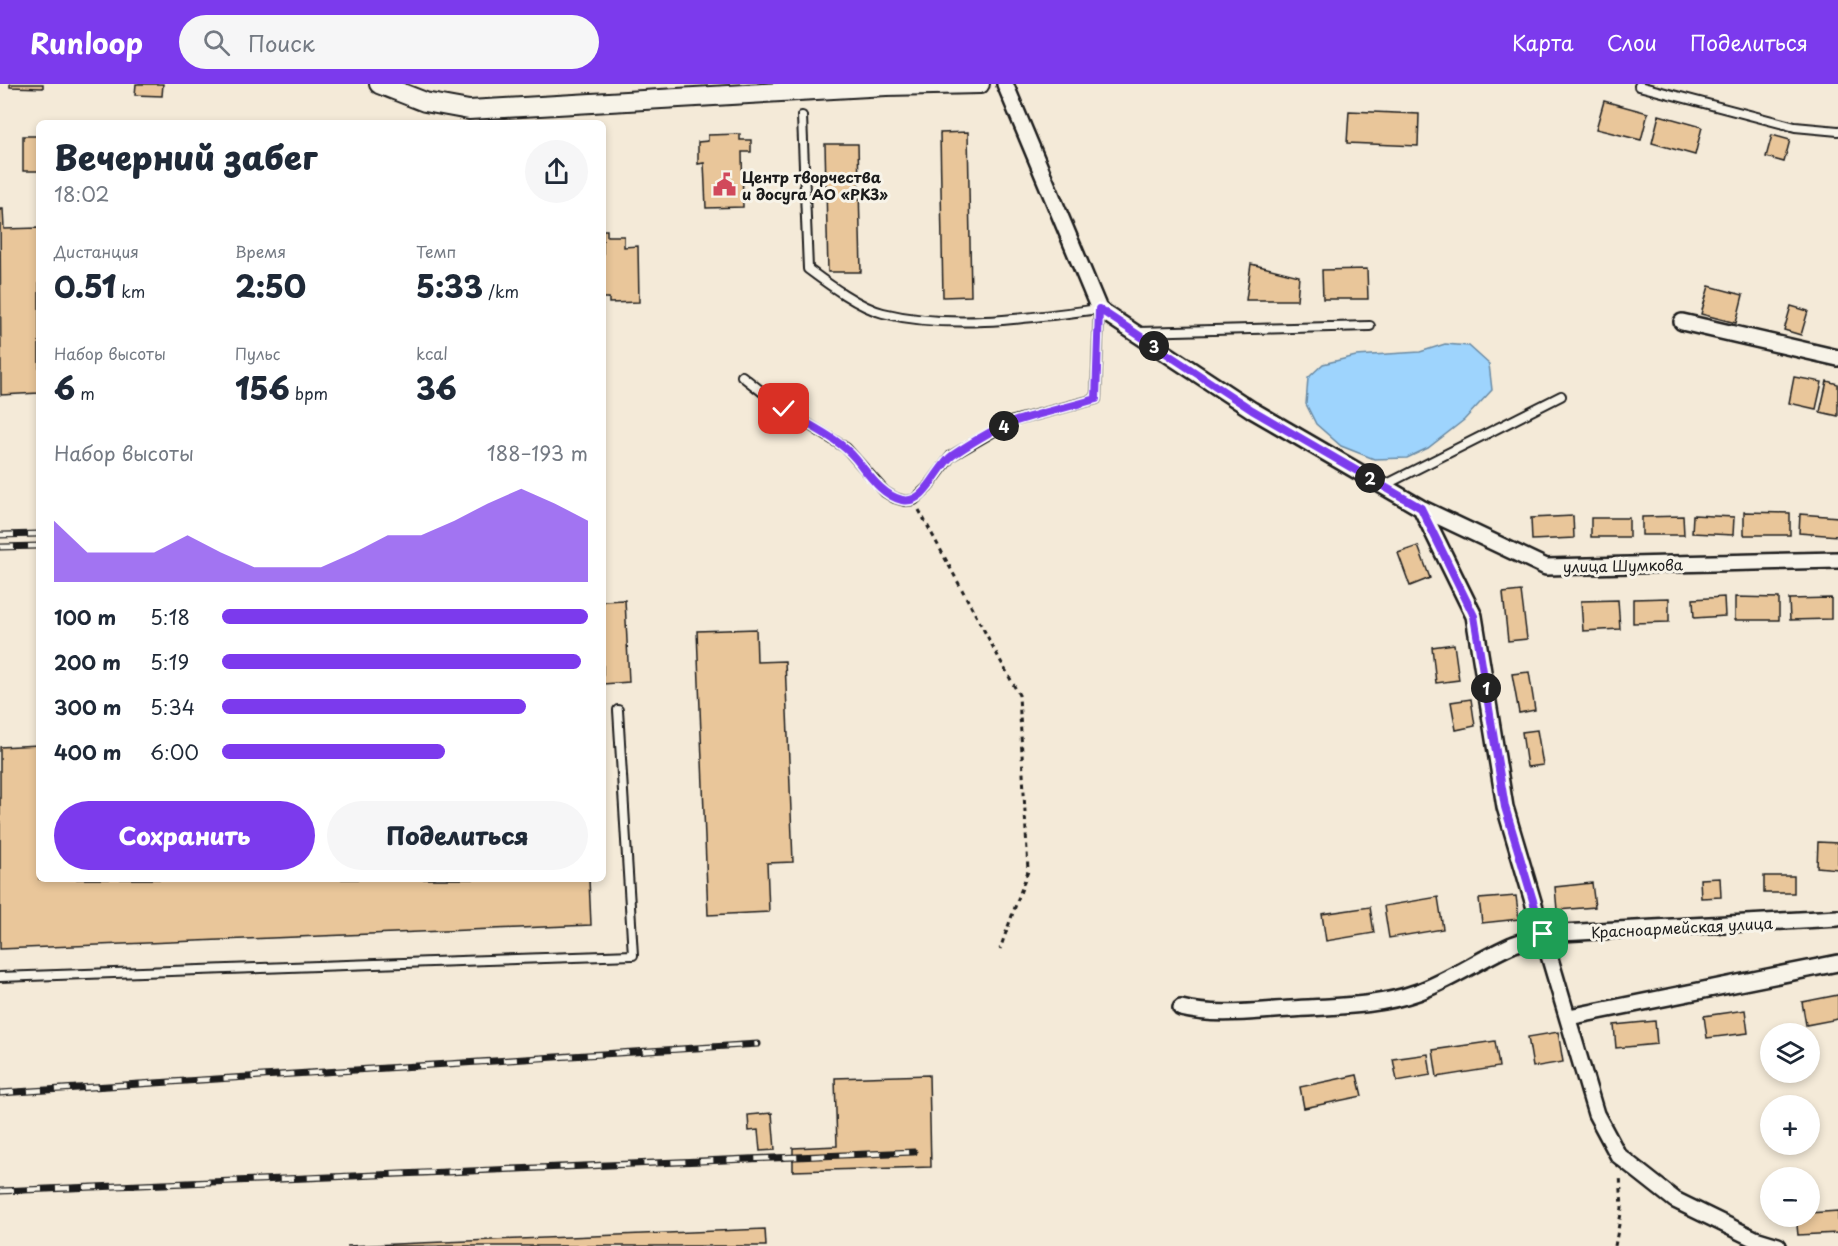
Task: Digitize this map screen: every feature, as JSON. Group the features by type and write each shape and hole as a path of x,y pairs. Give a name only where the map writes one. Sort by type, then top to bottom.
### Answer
{"street":[{"path":"380,84 425,102 469,110 724,89 980,84"},
{"path":"1005,84 1099,309"},
{"name":"улица Шумкова","path":"1099,309 1252,410 1421,508 1546,567 1838,560"},
{"path":"1682,322 1838,358"},
{"path":"1421,508 1474,616 1505,807 1596,1114 1618,1155 1676,1200 1755,1239 1778,1246"},
{"name":"Красноармейская улица","path":"1181,1008 1197,1012 1236,1012 1364,1005 1389,1000 1416,993 1445,981 1512,945 1543,934 1838,918"},
{"path":"1569,1017 1838,963"}],"lane":[{"path":"1639,86 1795,127 1838,131"},
{"path":"742,376 784,409 846,448 885,492 905,501 914,500 928,487 951,456 1011,422 1096,399 1099,309 1016,320 932,320 882,313 836,290 808,269 802,116"},
{"path":"1133,332 1370,326"},
{"path":"1383,486 1561,396"},
{"path":"0,977 633,954 618,710"}],"path":[{"path":"914,500 1019,695 1028,871 1000,948"},
{"path":"1615,1246 1622,1208 1618,1155"}],"water":[{"path":"1445,344 1469,346 1489,364 1492,390 1464,420 1428,448 1407,458 1374,459 1341,446 1316,424 1306,404 1308,378 1323,364 1356,356 1420,352"}],"building":[{"path":"10,84 43,84 43,88 10,87"},
{"path":"136,84 163,84 162,96 135,95"},
{"path":"1604,101 1648,113 1641,140 1596,129"},
{"path":"1349,111 1419,114 1418,146 1347,143"},
{"path":"1659,115 1702,127 1695,155 1652,143"},
{"path":"968,132 971,296 943,297 940,133"},
{"name":"Центр творчества и досуга АО «РКЗ»","path":"740,134 740,140 751,140 751,152 742,152 743,207 706,208 704,163 698,164 698,142 708,141 708,135"},
{"path":"1772,135 1790,140 1784,162 1766,157"},
{"path":"23,136 36,136 36,171 23,171"},
{"path":"825,144 858,144 861,272 828,272"},
{"path":"0,209 3,209 4,229 36,228 36,393 1,395"},
{"path":"606,230 607,236 624,236 624,247 638,246 639,302 609,303 609,298 606,298"},
{"path":"1251,264 1299,276 1297,300 1246,300"},
{"path":"1367,269 1368,299 1323,299 1322,270"},
{"path":"1709,286 1743,295 1736,323 1701,314"},
{"path":"1791,306 1808,311 1801,335 1784,330"},
{"path":"1794,377 1822,382 1816,409 1789,403"},
{"path":"1827,381 1838,384 1838,416 1820,412"},
{"path":"1744,512 1790,513 1790,535 1744,535"},
{"path":"1800,514 1838,517 1838,536 1799,533"},
{"path":"1693,515 1734,517 1733,535 1692,533"},
{"path":"1573,516 1574,538 1532,540 1531,518"},
{"path":"1683,516 1684,535 1642,535 1642,517"},
{"path":"1591,518 1629,518 1629,537 1591,537"},
{"path":"1418,546 1430,578 1410,586 1398,553"},
{"path":"1521,591 1527,639 1508,641 1503,593"},
{"path":"1724,597 1725,616 1694,618 1693,599"},
{"path":"1735,597 1779,598 1779,620 1735,620"},
{"path":"1669,598 1669,622 1633,623 1633,599"},
{"path":"1831,598 1831,619 1790,620 1789,599"},
{"path":"625,600 629,682 606,684 606,601"},
{"path":"1618,600 1620,629 1583,631 1581,601"},
{"path":"756,629 757,662 785,661 793,862 767,863 769,912 708,915 697,631"},
{"path":"1454,644 1459,680 1436,683 1432,647"},
{"path":"1529,672 1535,710 1519,713 1512,674"},
{"path":"1471,699 1475,726 1456,730 1451,702"},
{"path":"1537,730 1543,765 1527,767 1522,732"},
{"path":"36,745 36,882 589,882 591,925 0,949 0,747"},
{"path":"1818,842 1838,843 1838,869 1817,867"},
{"path":"1764,876 1794,876 1794,893 1764,893"},
{"path":"1720,878 1721,897 1701,898 1700,879"},
{"path":"1592,883 1595,907 1557,910 1555,887"},
{"path":"1516,896 1519,919 1482,923 1479,899"},
{"path":"1438,897 1443,929 1389,938 1384,906"},
{"path":"1370,907 1374,933 1326,941 1322,914"},
{"path":"1838,995 1838,1019 1806,1023 1802,1002"},
{"path":"1745,1010 1748,1033 1707,1038 1704,1016"},
{"path":"1655,1021 1657,1044 1616,1048 1614,1025"},
{"path":"1558,1032 1563,1062 1533,1067 1528,1037"},
{"path":"1495,1041 1499,1067 1437,1077 1433,1050"},
{"path":"1428,1054 1431,1075 1397,1081 1393,1059"},
{"path":"929,1075 931,1167 793,1171 793,1148 837,1146 835,1078"},
{"path":"1357,1075 1362,1096 1304,1108 1300,1087"},
{"path":"772,1113 775,1150 760,1151 758,1130 749,1131 748,1115"},
{"path":"1838,1211 1838,1233 1798,1235 1797,1227 1820,1227 1820,1212"},
{"path":"765,1229 766,1246 347,1246"}],"railway":[{"path":"0,535 36,534"},
{"path":"0,547 36,546"},
{"path":"0,1093 758,1044"},
{"path":"0,1191 914,1152"}],"place":[{"name":"Центр творчества и досуга АО «РКЗ»","path":"724,185"}],"route":[{"path":"784,409 846,448 885,492 905,501 914,500 928,487 951,456 1011,422 1096,399 1099,309 1252,410 1421,508 1474,616 1505,807 1543,934"}]}
